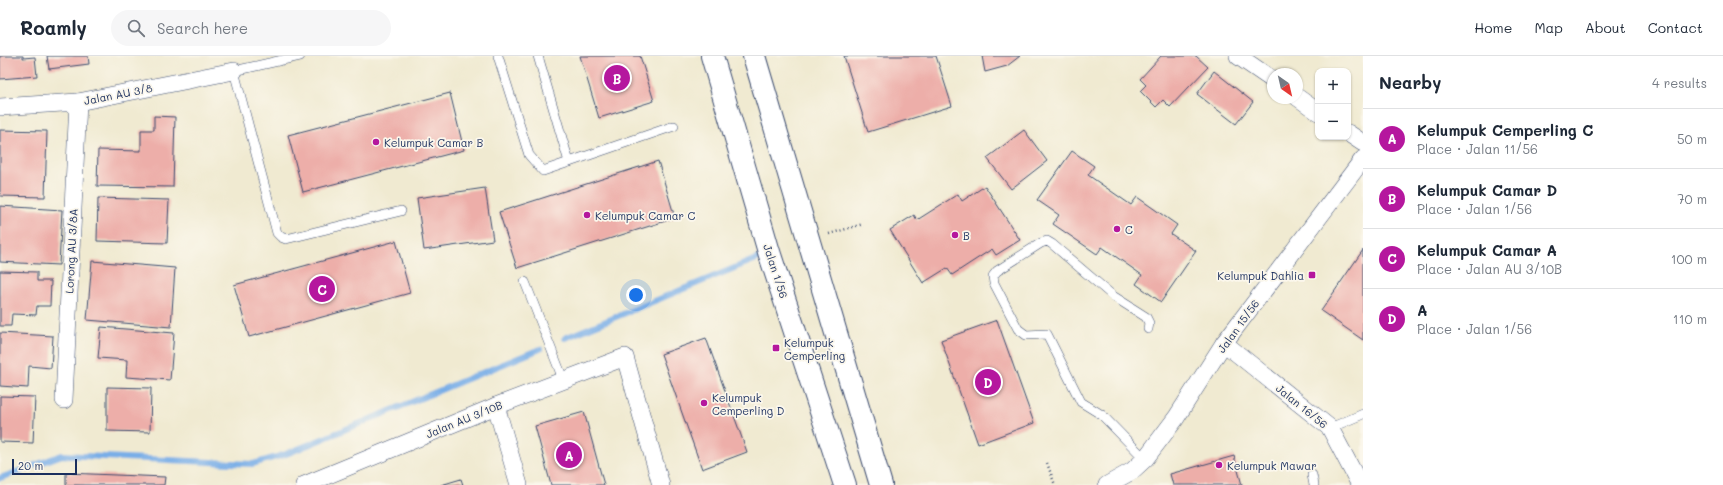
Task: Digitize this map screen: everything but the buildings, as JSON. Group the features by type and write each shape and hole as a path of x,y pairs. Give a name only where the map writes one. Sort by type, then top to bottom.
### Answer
{"main road":[{"name":"Jalan 1/56","path":"712,56 769,252 845,485"},
{"path":"754,56 881,485"}],"street":[{"path":"1238,56 1267,76"},
{"name":"Jalan AU 3/8","path":"0,107 78,102 234,71"},
{"path":"1303,101 1315,110"},
{"name":"Lorong AU 3/8A","path":"64,400 78,102"},
{"path":"1351,135 1363,143"},
{"name":"Jalan 15/56","path":"1107,485 1132,471 1146,459 1176,418 1224,344 1363,159"},
{"name":"Jalan 16/56","path":"1224,344 1330,428 1360,485"},
{"name":"Jalan AU 3/10B","path":"304,485 563,379 625,357 661,485"},
{"path":"496,406 519,485"}],"lane":[{"path":"300,56 234,71 277,233 286,239 402,211"},
{"path":"498,56 529,155 544,171 674,126"},
{"path":"538,56 569,162"},
{"path":"1146,459 1102,416 1081,402 1047,334 1026,336 1018,329 994,283 993,276 997,270 1041,243 1047,242 1052,244 1113,296 1146,317 1149,323 1148,329"},
{"path":"525,282 563,379"},
{"path":"1330,428 1363,414"},
{"path":"1312,475 1314,485"}],"path":[{"path":"809,240 863,224"},
{"path":"1047,463 1055,485"}],"waterway":[{"path":"565,338 761,257"},
{"path":"0,478 62,455 253,464 286,454 540,349"}],"place":[{"name":"Kelumpuk Camar D","path":"617,78"},
{"name":"Kelumpuk Camar B","path":"376,142"},
{"name":"Kelumpuk Camar C","path":"587,215"},
{"name":"C","path":"1117,229"},
{"name":"B","path":"955,235"},
{"name":"Kelumpuk Dahlia","path":"1312,275"},
{"name":"Kelumpuk Camar A","path":"322,289"},
{"name":"Kelumpuk Cemperling","path":"776,348"},
{"name":"A","path":"988,382"},
{"name":"Kelumpuk Cemperling D","path":"704,403"},
{"name":"Kelumpuk Cemperling C","path":"569,455"},
{"name":"Kelumpuk Mawar","path":"1219,465"}]}
